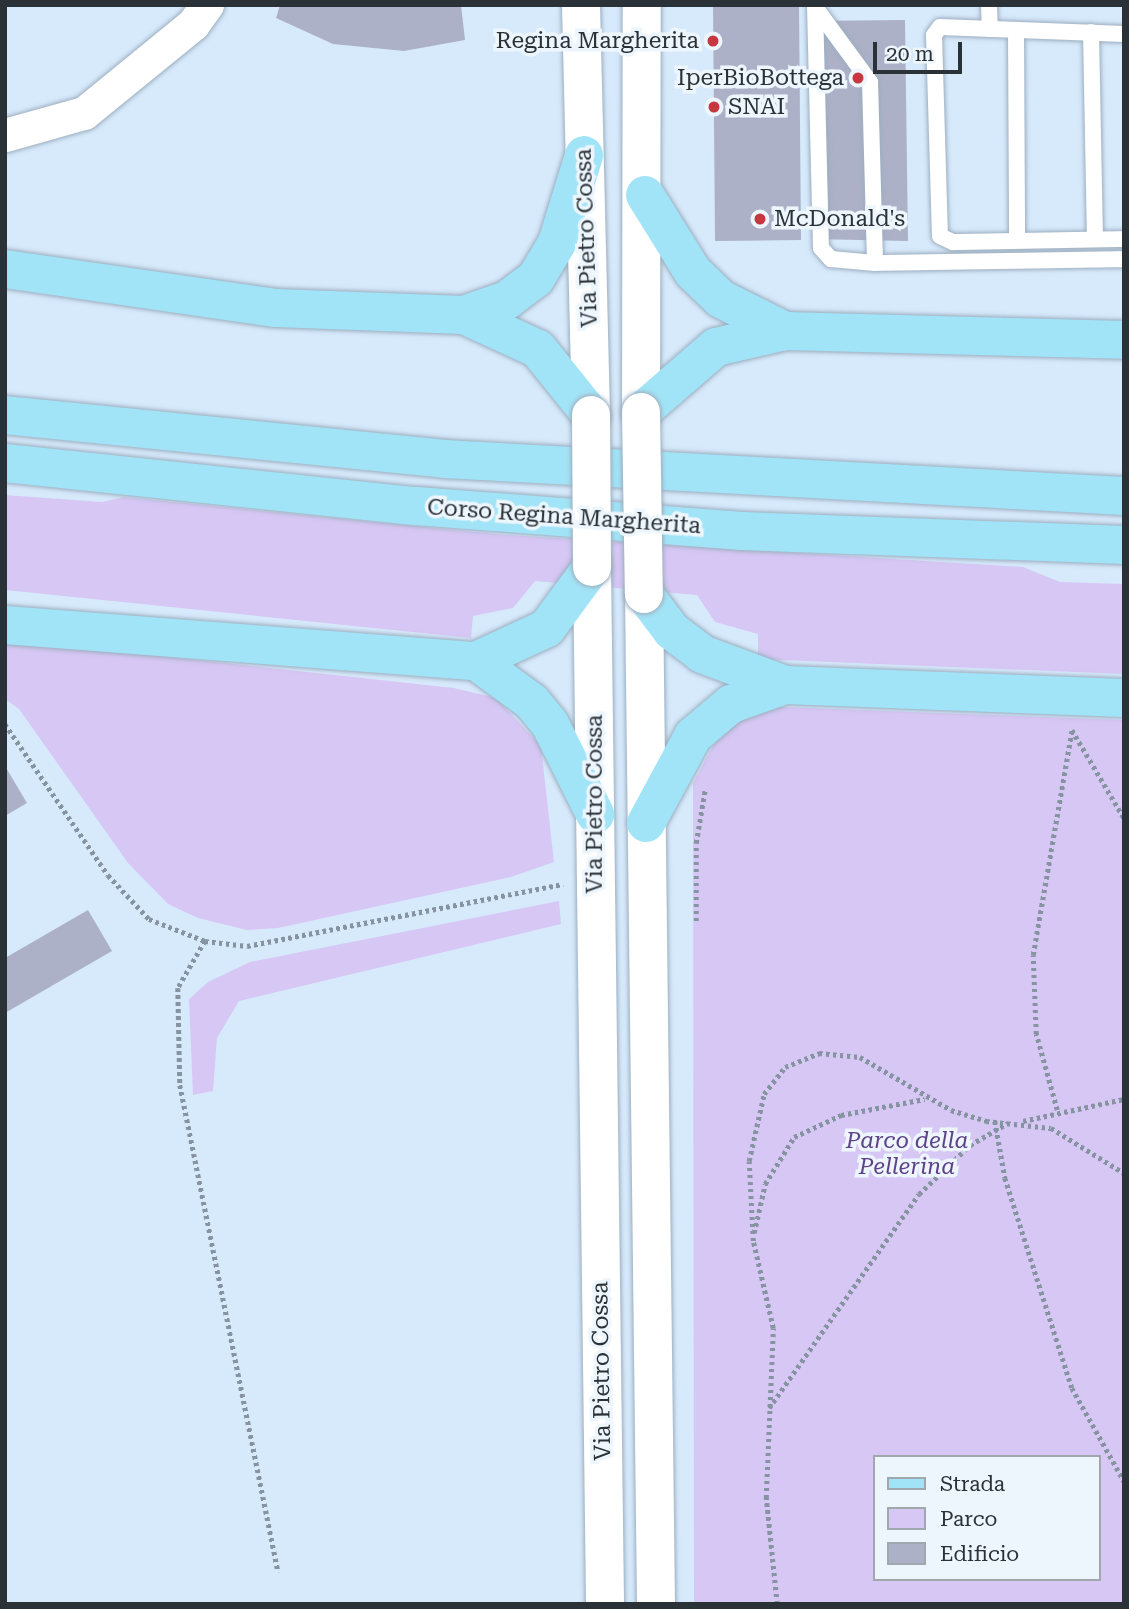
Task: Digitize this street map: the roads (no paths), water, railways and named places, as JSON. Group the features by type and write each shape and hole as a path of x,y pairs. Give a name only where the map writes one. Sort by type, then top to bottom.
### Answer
{"main road":[{"name":"Via Pietro Cossa","path":"581,5 591,415 605,1604"},
{"path":"642,5 645,195 641,412 656,1604"},
{"path":"5,269 44,277 276,308 464,315 507,300 536,278 557,243 584,155"},
{"path":"645,195 693,272 721,299 785,331"},
{"path":"5,283 44,277"},
{"path":"464,315 538,349 591,415"},
{"path":"641,412 716,347 785,331 1124,340"},
{"path":"12,414 457,460 1124,496"},
{"name":"Corso Regina Margherita","path":"14,467 417,506 742,531 1124,545"},
{"path":"5,625 476,661 547,628 592,567"},
{"path":"644,594 672,631 702,654 785,685 1124,698"},
{"path":"476,661 532,702 550,724 595,814"},
{"path":"646,823 693,736 731,704 785,685"}],"street":[{"path":"5,135 84,113 193,24 207,5"}],"lane":[{"path":"989,5 990,29"},
{"path":"816,6 870,82 875,263"},
{"path":"816,6 821,248 831,259 875,263 1124,259"},
{"path":"1124,34 940,27 934,35 940,236 953,242 1124,239"},
{"path":"1016,30 1017,240"},
{"path":"1091,32 1095,239"}],"place":[{"name":"Regina Margherita","path":"713,41"},
{"name":"IperBioBottega","path":"858,78"},
{"name":"SNAI","path":"714,107"},
{"name":"McDonald's","path":"760,219"}],"park label":[{"name":"Parco della Pellerina","path":"907,1154"}]}
